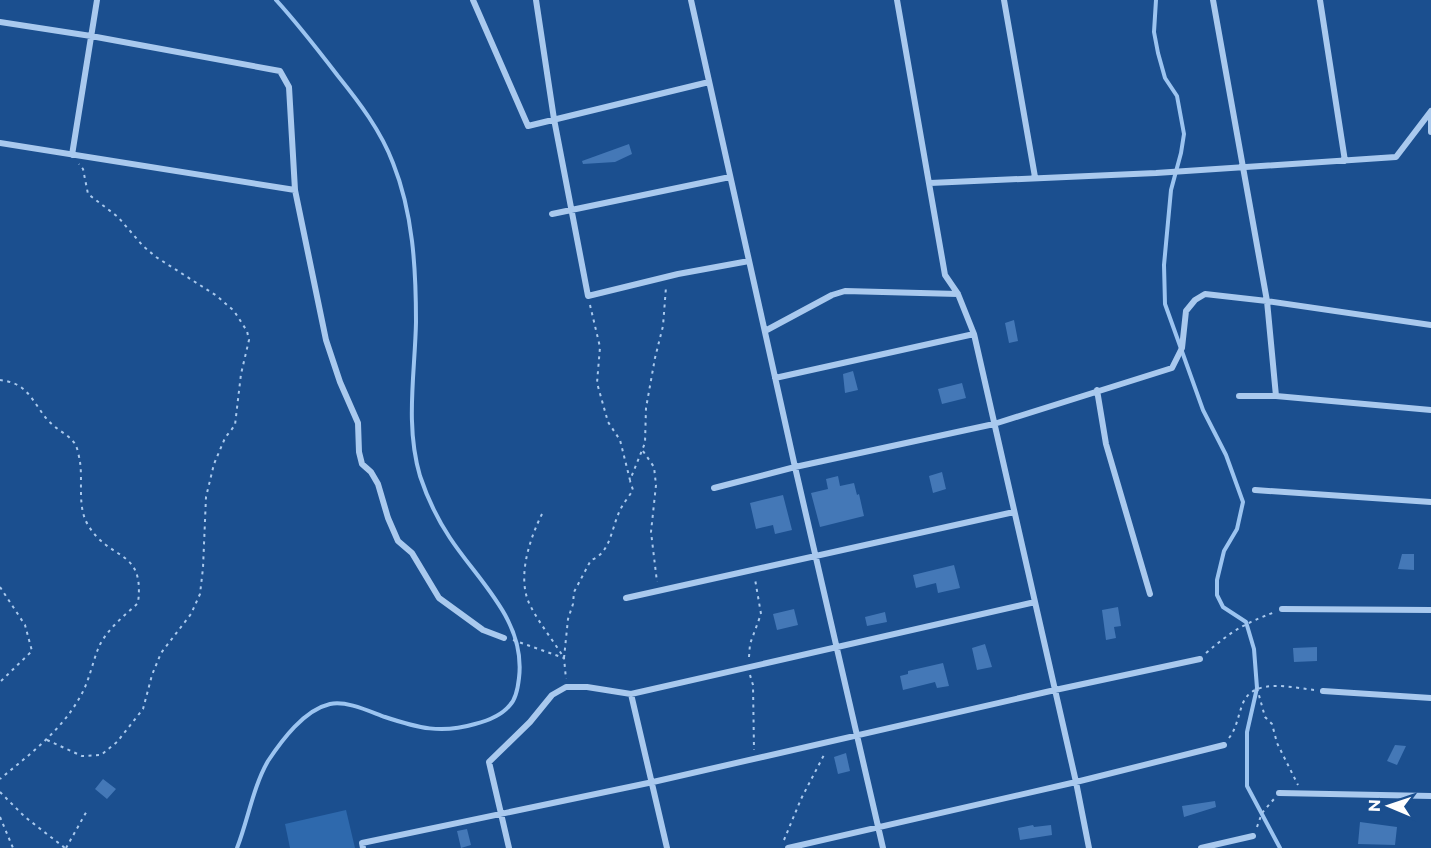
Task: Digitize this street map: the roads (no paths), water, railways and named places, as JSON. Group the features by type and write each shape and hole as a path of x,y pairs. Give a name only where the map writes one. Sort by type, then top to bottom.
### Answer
{"street":[{"path":"72,156 97,0"},
{"path":"473,0 528,126 709,82"},
{"path":"536,0 554,120 588,296 678,274 749,261"},
{"path":"691,0 815,556 883,848"},
{"path":"897,0 945,275 958,294 974,334 1089,848"},
{"path":"1004,0 1035,177"},
{"path":"1213,0 1267,300 1276,396"},
{"path":"1320,0 1346,161"},
{"path":"0,22 91,36 280,71 289,87 295,190 326,340 340,382 358,423 362,464 371,472 378,484 388,518 398,541 412,553 439,598 483,630 504,638"},
{"path":"930,183 1156,173 1396,157 1431,112"},
{"path":"1431,112 1431,132"},
{"path":"0,143 295,190"},
{"path":"552,214 730,177"},
{"path":"765,331 832,295 845,291 958,294"},
{"path":"714,488 795,467 994,424 1172,368 1182,348 1186,311 1195,300 1205,294 1267,300 1431,324"},
{"path":"775,378 974,334"},
{"path":"1097,390 1107,444 1150,594"},
{"path":"1239,396 1276,396 1431,410"},
{"path":"1255,490 1431,502"},
{"path":"626,598 1014,512"},
{"path":"509,848 489,762 530,722 552,695 566,687 587,687 631,694 1035,602"},
{"path":"1282,609 1431,610"},
{"path":"363,848 362,843 754,760 1200,659"},
{"path":"1323,691 1431,698"},
{"path":"631,694 667,848"},
{"path":"788,848 1076,782 1224,745"},
{"path":"1280,793 1431,796"},
{"path":"1201,848 1253,836"}],"waterway":[{"path":"237,848 258,782 268,761 287,735 311,712 336,703 358,707 419,727 451,729 480,723 499,715 512,702 519,678 519,657 508,620 446,531 426,492 415,457 412,418 416,322 414,261 409,221 400,182 376,128 308,37 276,0"},
{"path":"1156,0 1154,32 1158,53 1165,78 1177,96 1184,134 1171,190 1164,265 1165,304 1203,410 1226,455 1243,502 1237,529 1224,551 1217,580 1217,595 1223,607 1246,622 1254,649 1257,688 1247,732 1247,786 1280,848"}]}
